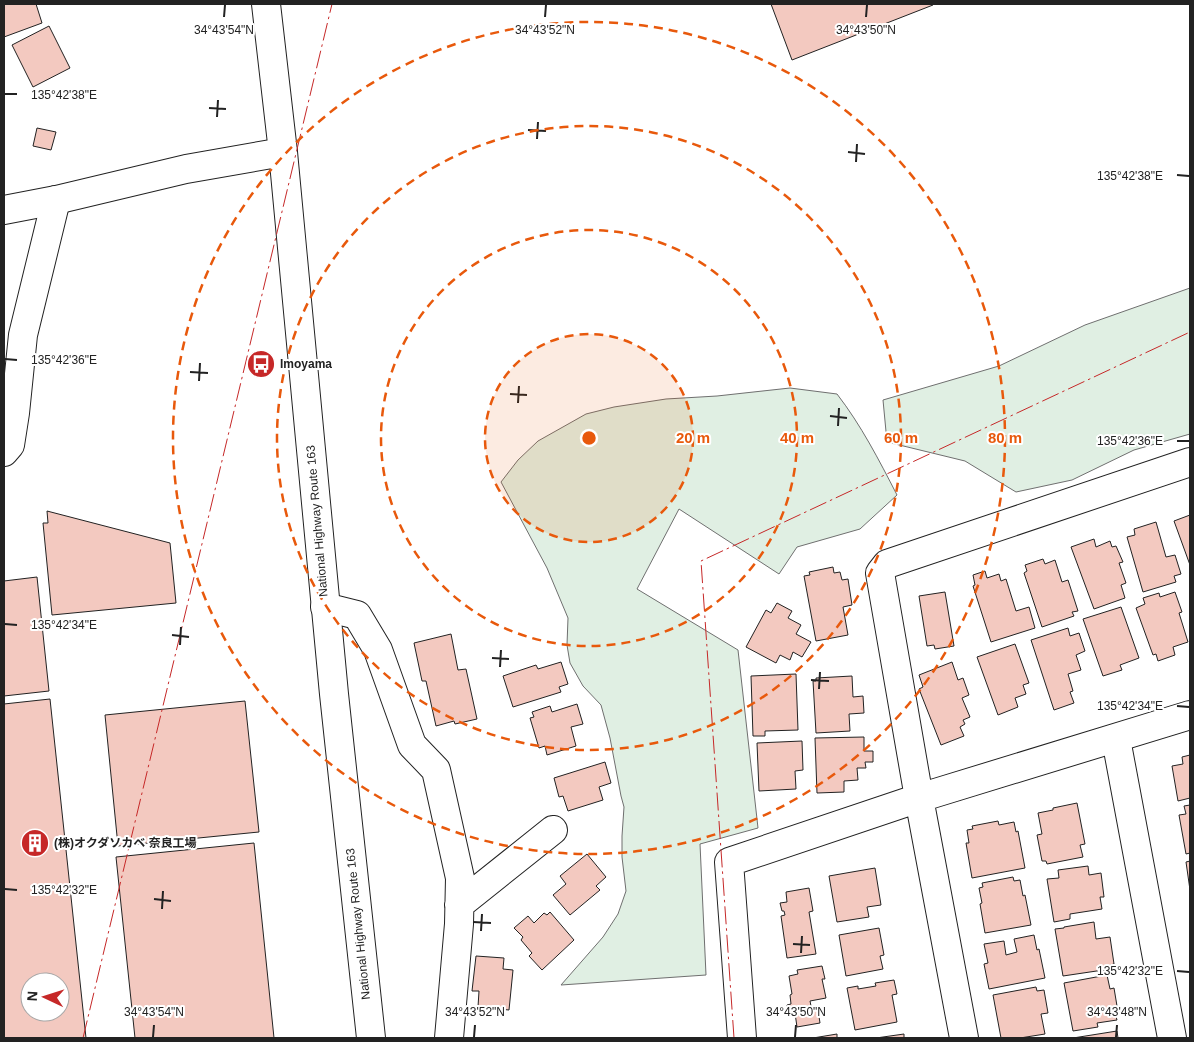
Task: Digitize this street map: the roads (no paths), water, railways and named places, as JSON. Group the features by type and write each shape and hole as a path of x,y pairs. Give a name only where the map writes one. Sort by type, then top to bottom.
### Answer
{"main road":[{"name":"National Highway Route 163","path":"266,4 283,152 325,607 371,1038"},
{"path":"4,210 56,200 186,169 283,152"},
{"path":"4,452 10,445 13,429 23,335 56,200"},
{"path":"964,1038 880,572 887,564 1190,462"},
{"path":"325,607 357,615 378,650 412,745 436,770 460,878 449,1038"},
{"path":"742,1038 730,862 920,798 1190,715"},
{"path":"1116,739 1172,1038"},
{"path":"459,905 553,830"}],"place":[{"name":"Imoyama","path":"261,364"},
{"name":"(株)オクダソカベ 奈良工場","path":"35,843"}]}
